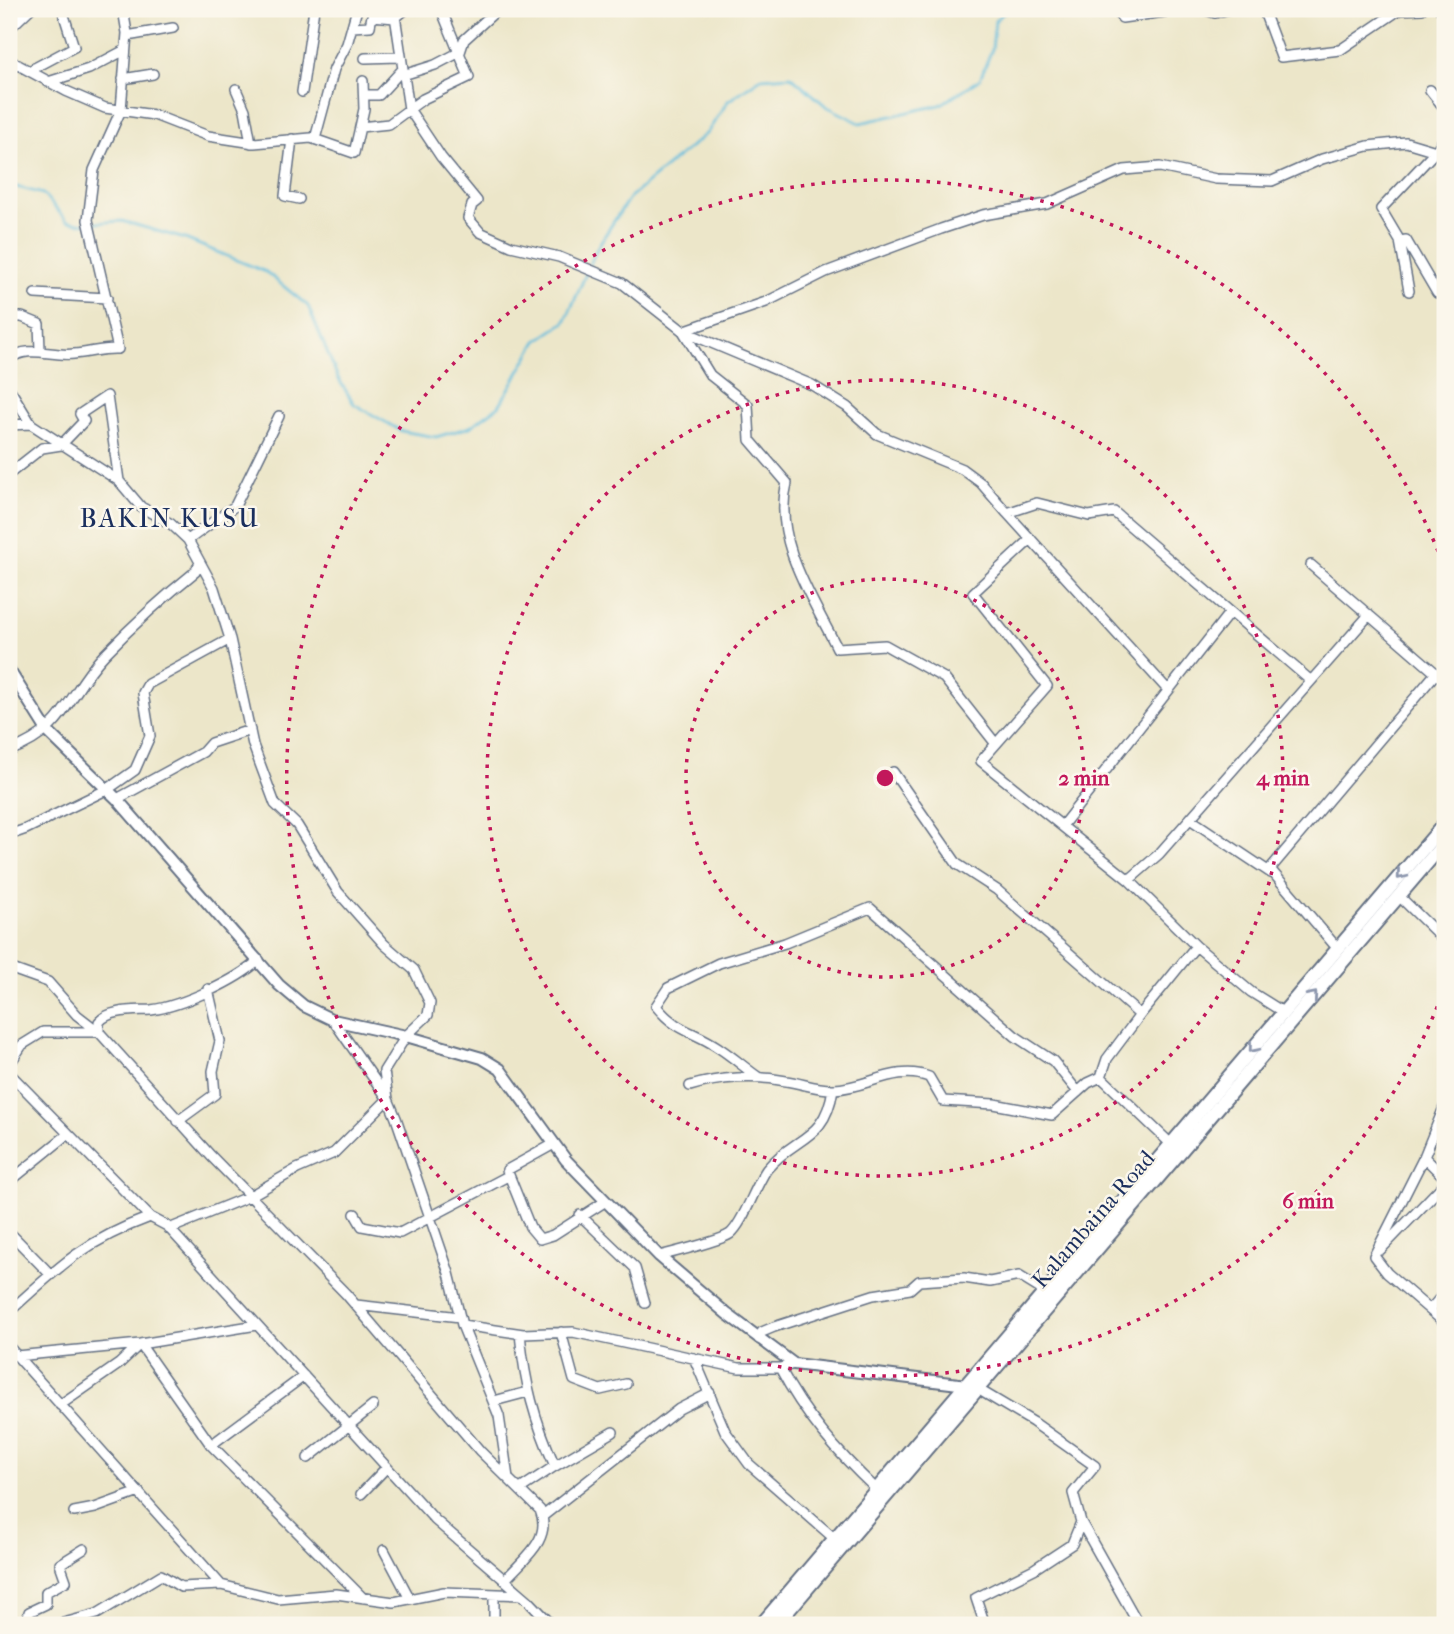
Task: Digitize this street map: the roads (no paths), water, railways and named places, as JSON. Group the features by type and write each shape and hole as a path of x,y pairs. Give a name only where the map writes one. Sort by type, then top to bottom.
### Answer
{"main road":[{"path":"761,1625 876,1489 971,1386 1045,1292 1445,823"},
{"name":"Kalambaina Road","path":"775,1625 971,1386 1445,842"}],"street":[{"path":"9,29 30,9"},
{"path":"9,359 40,351 73,355 99,348 118,349 88,220 94,170 121,110 127,37 123,9"},
{"path":"302,92 314,9"},
{"path":"315,139 334,69 357,9"},
{"path":"352,27 370,26 372,16 395,14 406,9"},
{"path":"360,128 389,124 447,85 469,77 441,9"},
{"path":"364,95 380,95 402,73 435,65 460,52 464,40 498,9"},
{"path":"1116,9 1122,18 1185,9"},
{"path":"1202,9 1215,13 1228,9"},
{"path":"1264,9 1281,57 1340,50 1399,10 1422,9"},
{"path":"1441,9 1445,12"},
{"path":"29,71 74,47 61,10"},
{"path":"395,14 399,57 409,109 441,157 477,201 468,218 480,232 511,246 559,257 622,283 683,331 812,385 847,407 877,434 962,469 981,483 1168,690"},
{"path":"127,37 173,28"},
{"path":"48,82 89,69 125,50"},
{"path":"365,58 399,57"},
{"path":"9,60 48,82 105,108 154,115 219,139 251,143 315,139 354,153 360,128 363,81"},
{"path":"123,79 153,74"},
{"path":"236,89 251,143"},
{"path":"1430,90 1445,109"},
{"path":"1409,291 1400,242 1381,209 1436,151 1445,137"},
{"path":"292,139 285,196 299,199"},
{"path":"683,331 766,302 826,272 941,229 983,215 1047,204 1124,170 1160,167 1216,179 1272,181 1322,159 1368,146 1406,142 1436,151"},
{"path":"1400,242 1406,240 1437,293 1445,290"},
{"path":"35,294 107,298"},
{"path":"9,317 22,317 38,324 40,351"},
{"path":"683,331 710,375 748,405 750,440 787,483 783,500 794,563 838,648 885,645 944,678 996,744"},
{"path":"9,388 32,424 119,481 141,507 171,524 188,540 214,588 230,639 250,730 275,804 297,825 338,892 384,944 414,970 424,988 430,1003 428,1015 406,1036 384,1071 388,1099 430,1217 461,1321 494,1401 508,1479"},
{"path":"9,474 42,448 61,445 84,421 80,414 107,396 119,481"},
{"path":"188,540 235,506 279,416"},
{"path":"9,425 32,424"},
{"path":"1007,513 1037,503 1088,516 1114,512 1311,681"},
{"path":"1031,539 973,593 1047,686 981,761 1129,880 1196,946 1251,992 1283,1013"},
{"path":"9,751 48,732 103,656 154,604 195,572 200,564"},
{"path":"1311,565 1445,681"},
{"path":"1062,826 1230,612"},
{"path":"1129,880 1159,854 1369,615"},
{"path":"9,835 108,789 135,770 150,736 143,693 148,684 230,639"},
{"path":"9,670 48,732 108,789 216,916 292,997 333,1020 406,1036 482,1058 500,1069 554,1144 659,1256 759,1339 794,1364"},
{"path":"1271,873 1270,869 1436,673"},
{"path":"117,799 202,752 211,743 250,730"},
{"path":"893,772 957,864 997,890 1140,1015"},
{"path":"1190,818 1271,873 1338,949"},
{"path":"1399,896 1445,941"},
{"path":"758,1077 717,1046 667,1021 656,1006 668,988 719,963 785,943 870,908 1015,1036 1053,1062 1078,1092"},
{"path":"690,1086 705,1081 758,1077 832,1089 882,1076 916,1074 929,1077 943,1101 993,1104 1052,1115 1088,1083 1101,1077 1107,1059 1196,946"},
{"path":"99,1032 99,1022 107,1015 165,1008 230,982 259,960"},
{"path":"9,968 48,982 77,1015 99,1032 178,1121 356,1305 543,1516 541,1539 505,1580"},
{"path":"178,1121 215,1094 213,1071 220,1041 208,989"},
{"path":"333,1020 388,1099"},
{"path":"9,1065 22,1045 43,1032 99,1032"},
{"path":"9,1073 150,1217 169,1228 435,1520 523,1595 552,1625"},
{"path":"1101,1077 1171,1144"},
{"path":"659,1256 728,1237 738,1227 751,1195 768,1169 825,1119 832,1089"},
{"path":"169,1228 250,1196 297,1169 334,1153 388,1099"},
{"path":"1374,1256 1424,1157 1445,1105"},
{"path":"9,1182 67,1135"},
{"path":"554,1144 508,1170 530,1227 540,1239 553,1235 606,1200"},
{"path":"1424,1157 1445,1178"},
{"path":"355,1214 362,1226 400,1233 509,1175"},
{"path":"1374,1256 1445,1183"},
{"path":"580,1215 635,1268 645,1303"},
{"path":"9,1312 50,1274 108,1233 150,1217"},
{"path":"9,1233 50,1274"},
{"path":"1374,1256 1387,1273 1445,1323"},
{"path":"759,1339 762,1332 774,1327 873,1295 910,1289 919,1281 964,1278 990,1282 1019,1276 1045,1292"},
{"path":"1430,1310 1445,1292"},
{"path":"356,1305 461,1321 520,1334 561,1332 599,1337 739,1368 780,1368 794,1364 971,1386 1032,1422 1095,1466 1073,1493 1081,1522 1139,1625"},
{"path":"16,1356 140,1344 257,1325"},
{"path":"561,1332 575,1380 600,1390 626,1384"},
{"path":"520,1334 535,1421 555,1466"},
{"path":"60,1405 119,1364 140,1344"},
{"path":"140,1344 211,1446 363,1598"},
{"path":"9,1347 221,1585"},
{"path":"694,1358 725,1431 749,1464 835,1539"},
{"path":"780,1368 796,1400 834,1449 876,1489"},
{"path":"211,1446 303,1376"},
{"path":"494,1401 528,1392"},
{"path":"543,1516 679,1409 710,1393"},
{"path":"308,1458 373,1406"},
{"path":"520,1489 613,1432"},
{"path":"361,1494 387,1467"},
{"path":"74,1512 139,1492"},
{"path":"985,1625 976,1598 1034,1569 1072,1544 1081,1522"},
{"path":"27,1625 29,1612 46,1604 46,1592 66,1581 60,1564 85,1549"},
{"path":"384,1550 410,1599"},
{"path":"56,1625 97,1614 161,1575 181,1587 221,1585 278,1599 336,1594 394,1602 444,1592 523,1595"},
{"path":"494,1594 494,1625"},
{"path":"9,1623 17,1625"}],"waterway":[{"path":"92,223 122,221 185,239 266,272 308,306 338,378 354,404 401,431 436,437 470,427 499,406 537,341 565,322 598,246 629,198 707,133 728,101 761,78 791,76 826,106 860,123 940,105 980,79 992,49 995,21 1007,9"},
{"path":"9,185 43,194 67,221 85,224"}],"district":[{"name":"BAKIN KUSU","path":"170,518"}]}
